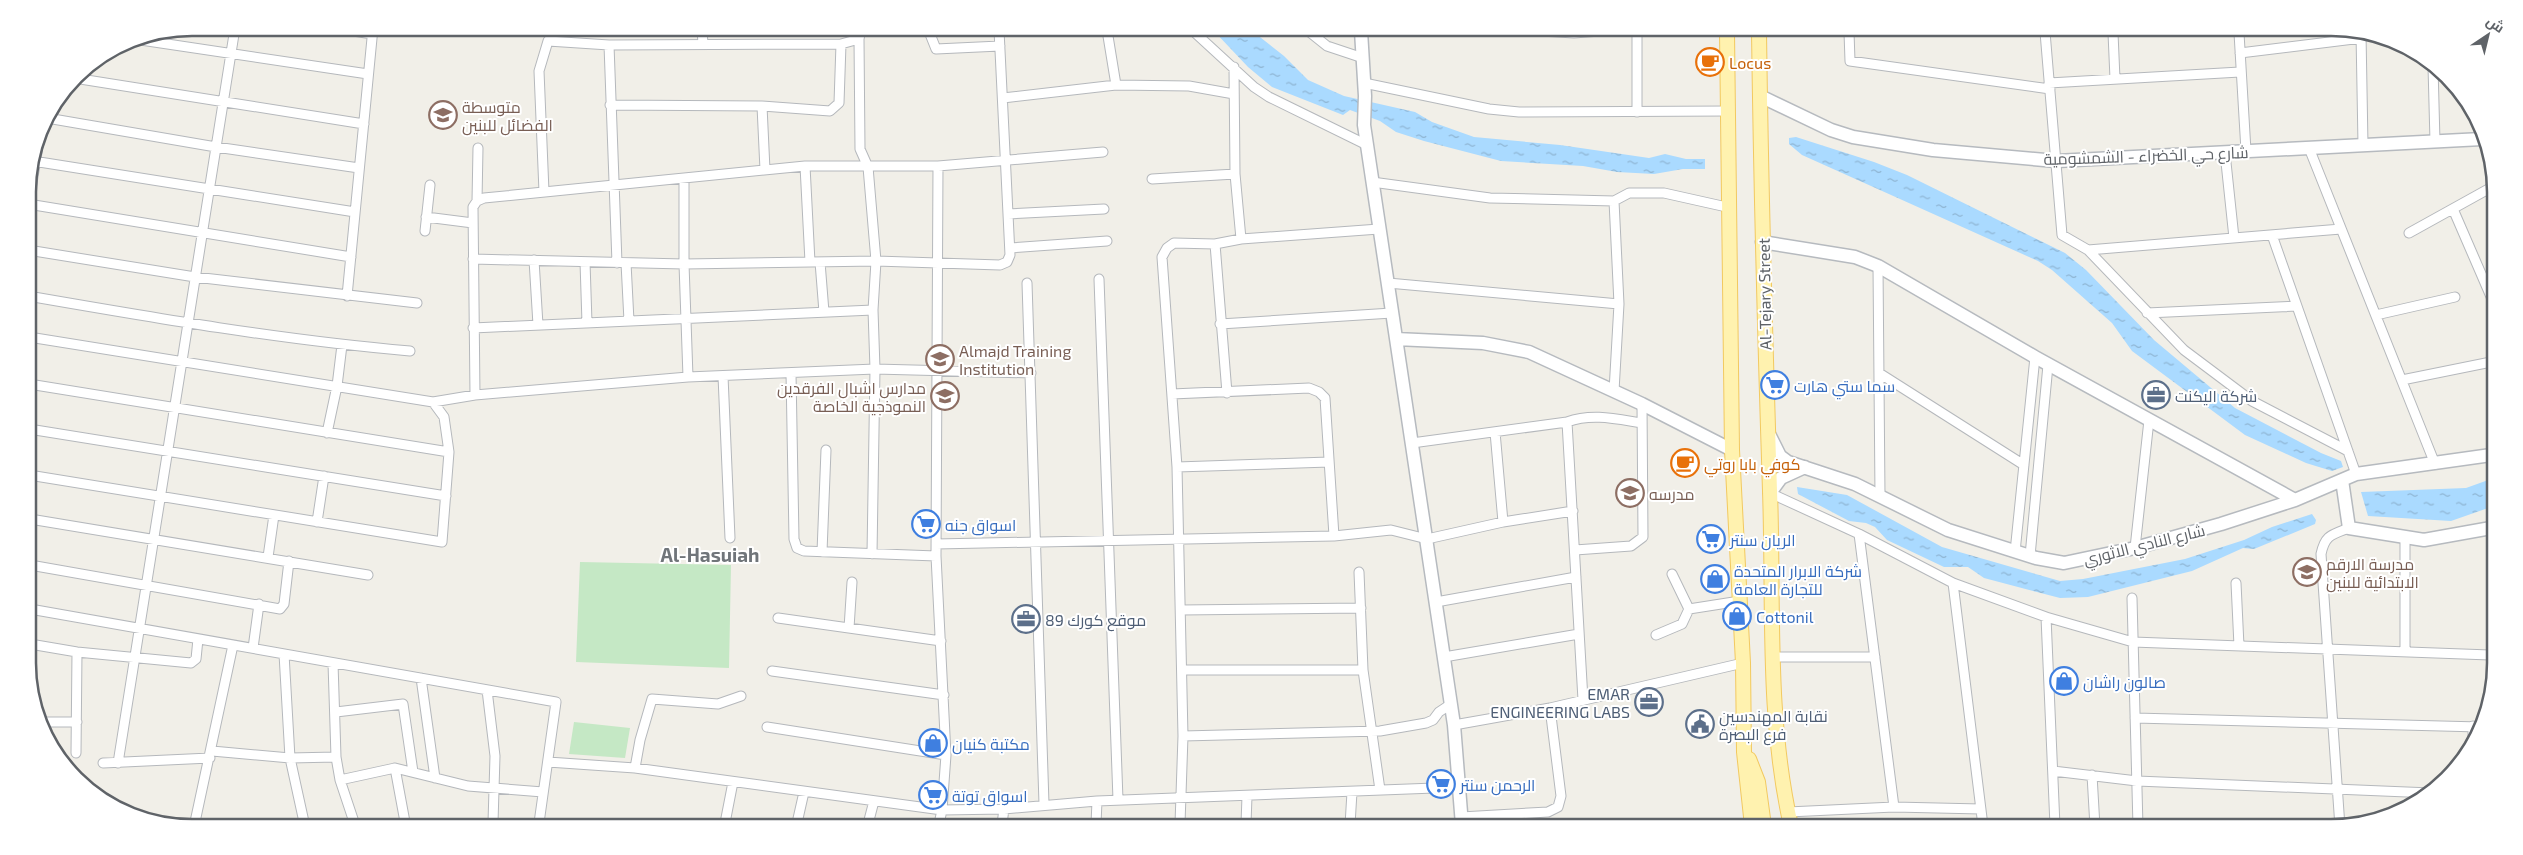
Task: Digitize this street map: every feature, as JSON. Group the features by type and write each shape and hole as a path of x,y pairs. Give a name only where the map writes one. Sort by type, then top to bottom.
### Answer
{"main road":[{"name":"Al-Tejary Street","path":"1728,36 1732,450 1743,663 1744,752 1751,818"},
{"name":"Al-Tejary Street","path":"1759,36 1762,242 1770,493 1771,657 1782,785 1790,818"},
{"path":"1744,752 1756,774 1763,818"},
{"path":"1745,818 1747,783"}],"street":[{"path":"1315,36 1327,46 1363,58"},
{"path":"1361,36 1365,89 1364,125 1454,725 1461,787 1462,818"},
{"path":"1637,36 1637,112"},
{"path":"1849,36 1850,61 2050,86 2115,79 2240,72"},
{"path":"2045,36 2062,235 2088,250 2184,350 2252,401 2348,451"},
{"path":"2112,36 2115,79"},
{"path":"2239,36 2246,151"},
{"path":"118,763 233,37"},
{"path":"347,296 371,37"},
{"path":"703,37 703,44"},
{"path":"931,37 936,49 1000,46"},
{"path":"473,259 684,264 876,261 1000,265 1007,262 1010,248 999,37"},
{"path":"1108,37 1116,85"},
{"path":"1199,37 1269,97 1367,145"},
{"path":"2240,53 2349,38"},
{"path":"544,192 539,71 548,40 609,45 841,44 858,39 860,148 868,167 876,261 873,310 875,369 872,554"},
{"path":"2362,40 2363,145"},
{"path":"152,42 368,74"},
{"path":"610,105 762,106 830,111 839,103 841,44"},
{"path":"609,45 614,186 628,321"},
{"path":"1234,67 1235,174 1241,238"},
{"path":"2433,75 2435,142"},
{"path":"85,80 364,124"},
{"path":"1002,98 1116,85 1189,86 1234,94"},
{"path":"1365,89 1496,110 1550,113 1729,111"},
{"name":"شارع حي الخضراء - الشمشومية","path":"1760,96 1831,130 1854,137 1934,150 2056,161 2477,139"},
{"path":"762,106 765,170"},
{"path":"54,119 216,147 359,168"},
{"path":"475,395 473,207 477,201 478,148"},
{"path":"2309,148 2435,464"},
{"path":"477,201 484,198 805,166 938,166 1103,152"},
{"path":"2225,153 2234,238"},
{"path":"40,162 355,212"},
{"path":"805,166 810,262"},
{"path":"938,166 936,556 946,755 940,819"},
{"path":"1152,179 1235,174"},
{"path":"684,178 685,318 688,378"},
{"path":"1372,182 1490,198 1614,201 1629,193 1664,193 1731,208"},
{"path":"425,231 430,185"},
{"path":"2409,233 2487,190"},
{"path":"1614,201 1618,304 1614,391"},
{"path":"37,206 351,257"},
{"path":"1008,214 1104,209"},
{"path":"2453,209 2487,287"},
{"path":"426,217 473,223"},
{"path":"1180,819 1184,736 1177,538 1177,467 1162,257 1167,248 1174,243 1215,244 1241,238 1380,229"},
{"path":"2088,250 2341,229"},
{"path":"2272,235 2356,474"},
{"path":"1010,248 1107,241"},
{"path":"1762,242 1855,257 1878,266 2035,357 2295,500"},
{"path":"1215,244 1227,393"},
{"path":"37,251 195,277 417,303"},
{"path":"534,260 538,325"},
{"path":"585,262 587,323"},
{"path":"820,262 824,312"},
{"path":"1878,266 1880,496"},
{"path":"1099,279 1118,800"},
{"path":"1388,282 1618,304"},
{"path":"1027,283 1032,373 1044,804"},
{"path":"2376,315 2455,297"},
{"path":"37,298 188,324 342,345 410,351"},
{"path":"2147,313 2297,306"},
{"path":"473,328 873,310"},
{"path":"1220,324 1392,314"},
{"path":"37,338 433,402 475,395 723,376 875,369 1032,373"},
{"path":"1396,339 1483,343 1529,352 1642,404 1732,450"},
{"path":"327,433 337,386 342,345"},
{"path":"2015,552 2035,357"},
{"path":"2402,380 2487,363"},
{"path":"2030,556 2048,364"},
{"path":"791,373 794,539 796,548 804,552 936,556"},
{"path":"1879,373 2024,465"},
{"path":"723,376 730,538"},
{"path":"37,385 449,452"},
{"path":"1172,394 1309,388 1319,392 1325,398 1334,536"},
{"path":"36,476 442,542 449,452 444,417 433,402"},
{"path":"1575,550 1631,546 1643,538 1642,404"},
{"path":"1412,443 1567,422 1582,416 1594,416 1642,424"},
{"path":"2135,548 2150,420"},
{"path":"1567,422 1574,511 1579,634 1584,700"},
{"path":"36,430 446,496"},
{"name":"شارع النادي الاثوري","path":"1767,431 1780,456 1788,462 1855,484 1948,530 2015,552 2064,563 2135,548 2295,500 2356,474 2487,456"},
{"path":"1495,432 1503,522"},
{"path":"822,552 826,450"},
{"path":"1177,467 1329,462"},
{"path":"1806,467 1781,478 1770,493 1859,534 1953,583 2046,618 2133,642 2487,655"},
{"path":"317,522 324,476"},
{"path":"2342,480 2349,528"},
{"path":"936,544 1334,536 1391,530 1426,539 1503,522 1574,511"},
{"path":"268,557 274,515"},
{"path":"36,519 368,575"},
{"path":"2340,818 2335,724 2321,554 2324,541 2332,534 2349,528 2424,540 2487,529"},
{"path":"1859,534 1894,807"},
{"path":"2405,538 2406,651"},
{"path":"36,566 280,609 284,604 289,561"},
{"path":"1359,572 1363,670 1380,790"},
{"path":"1672,574 1689,609"},
{"path":"1436,602 1576,577"},
{"path":"849,628 852,582"},
{"path":"1953,583 1982,818"},
{"path":"2236,583 2239,646"},
{"path":"2132,598 2138,818"},
{"path":"1689,609 1740,601"},
{"path":"254,648 258,604"},
{"path":"1181,610 1361,608"},
{"path":"1656,635 1682,624 1689,609"},
{"path":"36,610 556,702 540,819"},
{"path":"778,618 941,641"},
{"path":"2046,618 2055,818"},
{"path":"1444,657 1579,634"},
{"path":"36,645 135,659 191,663 196,659 198,639"},
{"path":"197,819 233,645"},
{"path":"76,753 77,652"},
{"path":"284,654 290,758 303,819"},
{"path":"1771,657 1875,657"},
{"path":"333,663 336,757 340,780 353,819"},
{"path":"1454,725 1550,708 1743,663"},
{"path":"1182,670 1363,670"},
{"path":"772,671 944,695"},
{"path":"421,678 435,778"},
{"path":"487,690 495,756 496,787 493,819"},
{"path":"635,768 640,740 652,699 718,704 741,696"},
{"path":"336,712 403,704 413,772"},
{"path":"1184,736 1371,730 1426,723 1433,720 1439,712 1451,704"},
{"path":"1484,818 1548,812 1558,807 1561,796 1550,708"},
{"path":"2135,718 2473,726"},
{"path":"48,722 77,722"},
{"path":"767,727 946,755"},
{"path":"103,763 211,755 290,758 336,757"},
{"path":"548,762 635,768 942,810 1004,809 1097,800 1182,799 1461,787"},
{"path":"340,780 395,768 468,786 543,792"},
{"path":"395,768 404,819"},
{"path":"2053,771 2136,781 2417,792"},
{"path":"2092,775 2095,818"},
{"path":"727,819 733,782"},
{"path":"798,819 804,792"},
{"path":"1350,818 1352,792"},
{"path":"1246,819 1247,796"},
{"path":"1096,819 1097,800"},
{"path":"869,819 874,801"},
{"path":"1796,818 1894,807 1981,809"},
{"path":"1003,819 1004,809"},
{"path":"1522,814 1522,818"}],"green space":[{"path":"580,562 731,565 729,668 576,662"},
{"path":"574,722 630,728 625,758 569,754"}],"water":[{"path":"1259,36 1284,56 1308,80 1344,96 1415,112 1432,122 1474,137 1560,145 1649,158 1665,154 1686,159 1705,159 1705,169 1683,169 1654,174 1617,172 1583,166 1501,161 1396,132 1380,121 1350,110 1343,115 1272,87 1248,67 1219,37"},
{"path":"1796,137 1874,162 1907,175 2065,253 2086,270 2154,340 2235,408 2321,453 2341,461 2343,467 2332,471 2306,463 2245,435 2132,351 2112,323 2052,270 2038,261 1802,155 1789,144 1789,138"},
{"path":"2487,480 2487,508 2451,521 2368,516 2361,492 2466,488"},
{"path":"1797,487 1847,495 1942,547 2060,581 2083,579 2185,559 2244,540 2272,527 2312,514 2316,520 2315,524 2254,549 2243,548 2192,571 2088,597 2060,598 1984,578 1968,567 1944,567 1887,540 1875,527 1866,523 1849,521 1798,494"}],"place":[{"name":"Locus","path":"1710,62"},
{"name":"متوسطة الفضائل للبنين","path":"443,115"},
{"name":"Almajd Training Institution","path":"940,359"},
{"name":"سما ستي هارت","path":"1775,385"},
{"name":"شركة اليكنت","path":"2156,395"},
{"name":"مدارس اشبال الفرقدين النموذجية الخاصة","path":"945,396"},
{"name":"كوفي بابا روتي","path":"1685,463"},
{"name":"مدرسه","path":"1630,493"},
{"name":"اسواق جنه","path":"926,524"},
{"name":"الريان سنتر","path":"1711,539"},
{"name":"مدرسة الارقم الابتدائية للبنين","path":"2307,572"},
{"name":"شركة الابرار المتحدة للتجارة العامة","path":"1715,579"},
{"name":"Cottonil","path":"1737,616"},
{"name":"موقع كورك 89","path":"1026,619"},
{"name":"صالون راشان","path":"2064,681"},
{"name":"EMAR ENGINEERING LABS","path":"1649,702"},
{"name":"نقابة المهندسين فرع البصرة","path":"1700,724"},
{"name":"مكتبة كنيان","path":"933,743"},
{"name":"الرحمن سنتر","path":"1441,784"},
{"name":"اسواق توتة","path":"933,795"}],"district":[{"name":"Al-Hasuiah","path":"710,554"}]}
